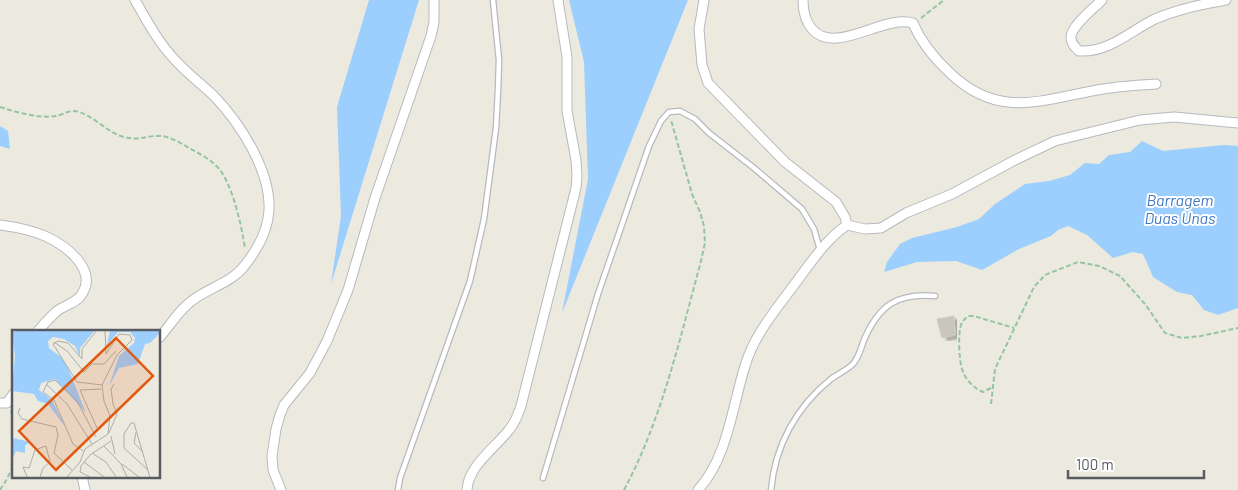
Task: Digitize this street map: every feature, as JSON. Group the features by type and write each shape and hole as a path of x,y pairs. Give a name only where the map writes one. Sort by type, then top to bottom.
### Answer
{"street":[{"path":"135,0 153,34 174,60 214,96 234,119 253,150 268,193 269,211 264,231 257,248 245,266 238,274 188,304 160,337"},
{"path":"281,490 273,470 272,456 280,415 284,405 310,373 327,341 348,290 374,198 430,36 434,22 434,0"},
{"path":"467,490 473,470 509,430 517,418 576,188 576,160 567,111 567,57 558,0"},
{"path":"704,0 699,29 702,65 708,83 785,162 836,202 845,217 847,225"},
{"path":"803,0 807,23 816,34 828,38 855,35 894,22 906,21 913,23 918,35 927,48 951,75 977,94 993,101 1022,103 1049,100 1103,89 1156,84"},
{"path":"1102,0 1075,27 1071,37 1073,45 1079,51 1092,52 1103,49 1156,19 1191,6 1226,0"},
{"path":"698,490 712,470 724,441 738,397 745,366 756,339 820,250 835,233 847,225 881,228 906,213 952,194 1055,141 1149,119 1174,117 1238,123"},
{"path":"0,225 46,237 59,244 84,267 86,283 81,296 56,312 39,330"},
{"path":"0,404 7,403 12,396"}],"lane":[{"path":"398,490 400,478 470,281 484,219 495,138 498,90 499,60 494,0"},
{"path":"543,478 598,294 646,156 661,121 670,112 680,111 695,119 708,133 754,168 802,210 814,229 820,250"},
{"path":"771,490 773,471 780,447 789,428 803,408 819,391 853,364 858,357 875,317 887,306 906,296 935,296"}],"path":[{"path":"913,23 944,0"},
{"path":"0,107 42,116 55,116 75,111 82,113 108,131 122,137 134,140 160,136 183,144 200,154 220,170 232,198 242,232 246,254 245,266"},
{"path":"624,490 633,474 667,383 705,243 704,226 680,155 670,112"},
{"path":"992,404 995,369 1034,287 1045,275 1078,262 1099,266 1120,276 1145,304 1165,333 1182,338 1238,328"},
{"path":"992,388 983,392 976,389 969,382 961,368 961,324 968,316 974,316 1014,328"},
{"path":"0,490 12,468"}],"water":[{"path":"369,0 419,0 331,284 341,216 337,107"},
{"path":"569,0 688,0 562,313 588,179 584,62"},
{"path":"0,126 8,131 10,149 0,146"},
{"name":"Barragem Duas Unas","path":"1142,141 1163,151 1224,145 1238,146 1238,308 1218,315 1204,310 1192,295 1177,292 1153,277 1143,254 1133,252 1113,258 1087,235 1068,226 1058,230 1051,236 1019,249 982,270 956,261 917,262 884,272 887,262 900,244 912,238 957,227 979,219 995,204 1025,184 1049,181 1070,175 1085,163 1099,164 1109,155 1130,152"}],"building":[{"path":"954,316 955,335 942,338 937,319"}]}
